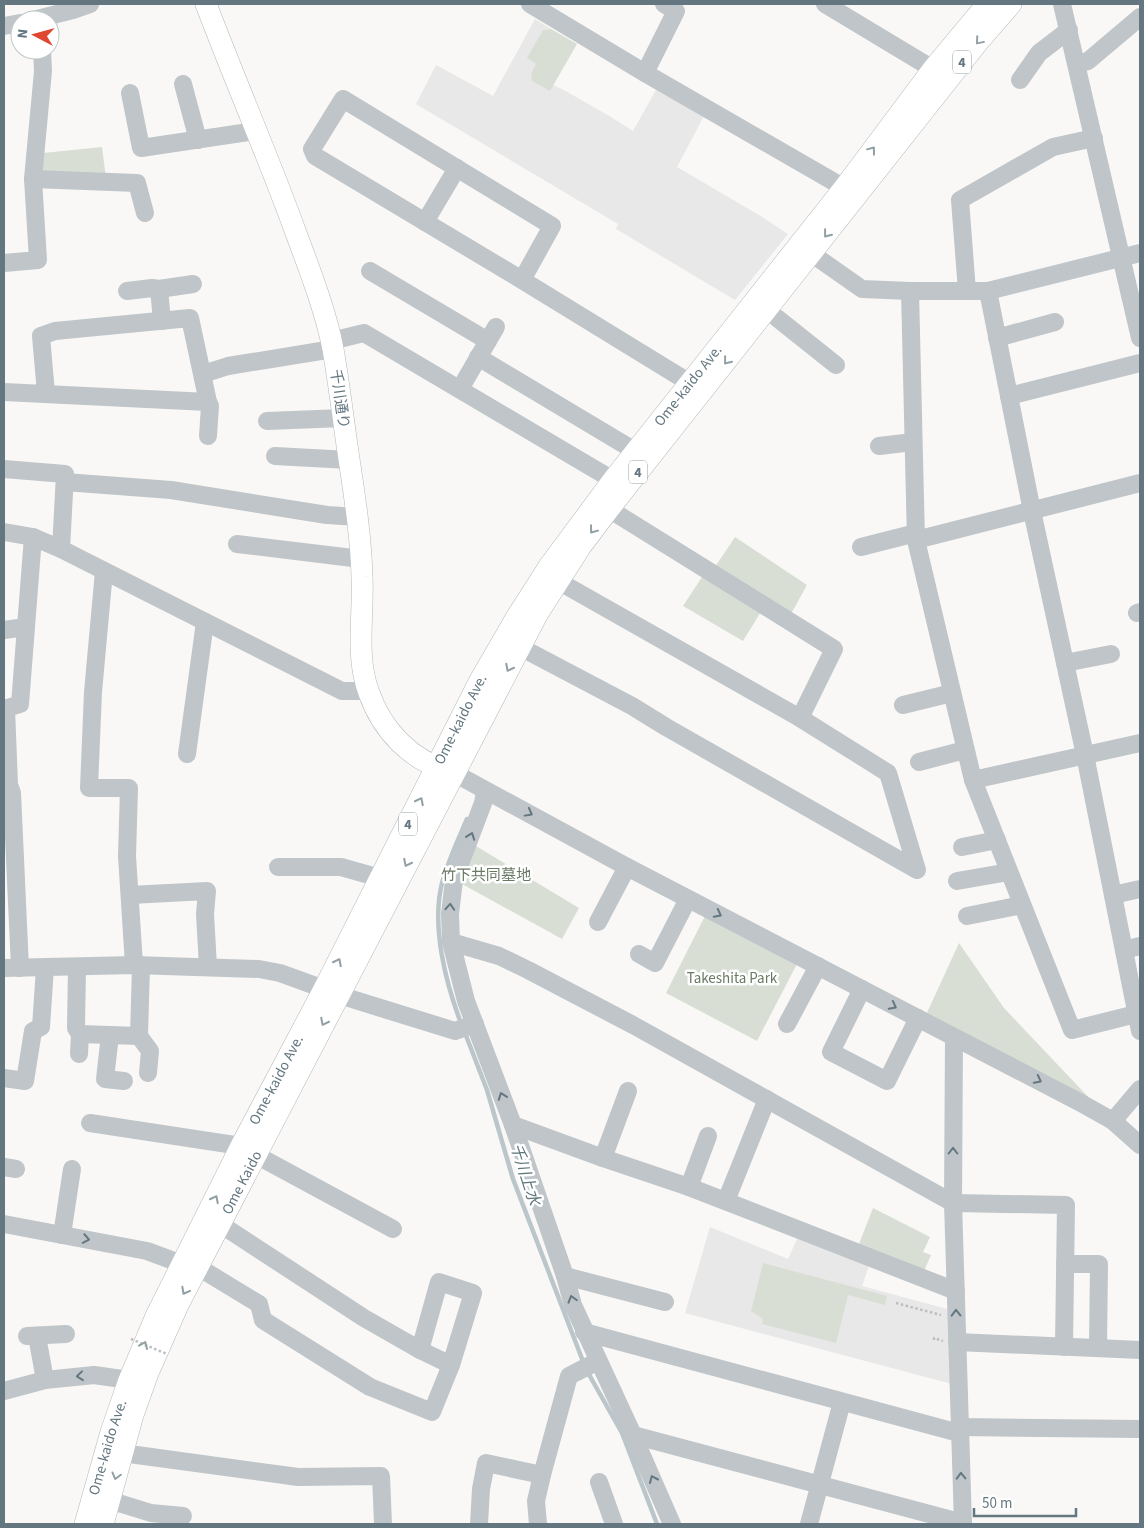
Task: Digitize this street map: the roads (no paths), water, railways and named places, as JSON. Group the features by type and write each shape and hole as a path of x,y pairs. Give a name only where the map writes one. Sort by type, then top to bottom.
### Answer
{"main road":[{"name":"千川通り","path":"206,4 303,252 332,345 358,517 361,560 362,664 368,691 379,715 396,738 412,754 445,770"},
{"name":"Ome-kaido Ave.","path":"332,992 380,878 520,648 538,613 558,581 609,509 812,254 851,191 933,69 987,4"},
{"name":"Ome-kaido Ave.","path":"445,770 479,682 516,618 550,565 612,480 690,383 1011,4"},
{"name":"Ome Kaido","path":"103,1524 133,1415 151,1366 178,1305 190,1265 220,1224 249,1150 445,770"},
{"name":"Ome-kaido Ave.","path":"85,1524 111,1432 129,1380 156,1316 190,1265 249,1150"}],"street":[{"path":"60,13 90,4"},
{"path":"530,4 645,73 851,191"},
{"path":"645,73 676,11 664,4"},
{"path":"825,4 933,69"},
{"path":"1062,4 1140,338"},
{"path":"1077,64 1088,61 1140,17"},
{"path":"1020,80 1039,53 1069,30"},
{"path":"4,263 38,260 34,179 42,60"},
{"path":"183,84 198,140"},
{"path":"130,93 141,148 256,131"},
{"path":"522,280 552,226 342,99 312,149 315,156 690,383"},
{"path":"967,291 960,200 1053,147 1094,138"},
{"path":"425,222 457,168"},
{"path":"34,179 137,183 145,213"},
{"path":"812,254 862,289 967,291 988,290 1140,253"},
{"path":"370,271 492,334 460,390"},
{"path":"127,291 193,284"},
{"path":"159,289 162,321"},
{"path":"910,291 916,537 973,780 1072,1030 1139,1019 1132,948 1113,895 1032,511 988,290"},
{"path":"46,393 41,336 55,331 190,318 210,406 208,436"},
{"path":"778,318 836,365"},
{"path":"997,338 1055,322"},
{"path":"203,374 228,366 332,345 364,333 612,480"},
{"path":"478,357 635,451"},
{"path":"1009,396 1140,363"},
{"path":"4,392 208,402"},
{"path":"267,421 343,418"},
{"path":"879,446 913,442"},
{"path":"275,456 349,460"},
{"path":"4,469 65,474 61,549"},
{"path":"65,482 171,490 327,515 358,517"},
{"path":"861,547 916,537 1032,511 1140,483"},
{"path":"609,509 834,649 800,718"},
{"path":"4,532 33,538 61,549 342,691 368,691"},
{"path":"33,538 20,704 5,708 9,785 12,793 12,968 138,966 259,969 280,973 332,992 467,1027"},
{"path":"237,544 361,560"},
{"path":"104,571 93,692 89,788 129,788 127,856 138,966 140,1036 150,1051 148,1073"},
{"path":"520,648 632,706 917,870 888,773 800,718 558,581"},
{"path":"187,754 205,622"},
{"path":"4,630 26,627"},
{"path":"1065,663 1111,654"},
{"path":"903,705 952,693"},
{"path":"973,780 1140,743"},
{"path":"920,762 965,750"},
{"path":"445,770 688,899 1081,1103 1113,1121 1140,1145"},
{"path":"485,791 483,803 454,880 450,914 451,942 466,1001 467,1027 512,1125 565,1276 573,1305 584,1332 589,1366 633,1435 672,1524"},
{"path":"962,847 997,840"},
{"path":"278,867 341,867 380,878"},
{"path":"598,922 627,867"},
{"path":"956,881 1009,872"},
{"path":"1113,895 1140,889"},
{"path":"130,896 207,891 205,914 208,967"},
{"path":"639,954 655,963 688,899"},
{"path":"967,916 1022,905"},
{"path":"451,942 499,956 632,1024 953,1203 1066,1205 1064,1347"},
{"path":"787,1024 818,966"},
{"path":"77,967 76,1028 80,1034 79,1054"},
{"path":"4,1078 24,1081 33,1031 41,1027 45,968"},
{"path":"862,989 831,1052 887,1081 918,1018"},
{"path":"80,1034 140,1036"},
{"path":"110,1035 105,1079 124,1081"},
{"path":"633,1435 963,1524 953,1203 954,1038"},
{"path":"602,1158 628,1091"},
{"path":"1113,1121 1138,1096"},
{"path":"726,1201 767,1099"},
{"path":"90,1123 249,1150 393,1229"},
{"path":"512,1125 689,1187 956,1291"},
{"path":"689,1187 708,1136"},
{"path":"62,1234 72,1168"},
{"path":"4,1224 147,1251 190,1265 259,1304 263,1320 370,1386 432,1412 450,1365 473,1293 439,1282 420,1350"},
{"path":"220,1224 364,1318 450,1365"},
{"path":"1065,1264 1099,1264 1098,1348"},
{"path":"565,1276 665,1302"},
{"path":"584,1332 842,1402 959,1430 1140,1429"},
{"path":"45,1380 32,1336 66,1334"},
{"path":"957,1342 1140,1350"},
{"path":"538,1524 536,1501 566,1384 569,1376 589,1366"},
{"path":"4,1391 45,1380 94,1375 129,1380"},
{"path":"808,1524 842,1402"},
{"path":"122,1453 298,1478 381,1476 384,1524"},
{"path":"479,1524 481,1489 486,1463 542,1475"},
{"path":"599,1482 614,1524"},
{"path":"109,1502 151,1512 183,1516"}],"waterway":[{"name":"千川上水","path":"462,1026 446,974 439,937 438,918 442,883 467,819"},
{"name":"千川上水","path":"465,1033 487,1090 513,1179 584,1364"},
{"name":"千川上水","path":"587,1371 622,1433 657,1524"}],"park label":[{"name":"竹下共同墓地","path":"486,875"},
{"name":"Takeshita Park","path":"732,978"}]}
